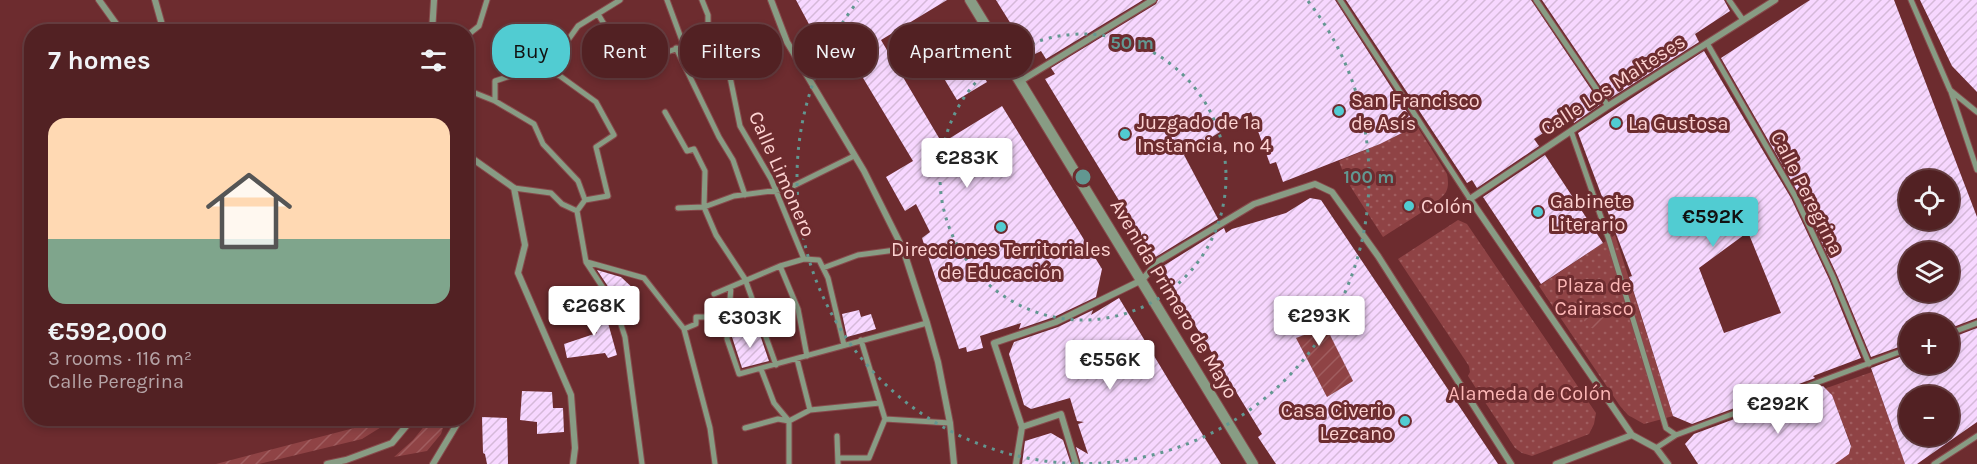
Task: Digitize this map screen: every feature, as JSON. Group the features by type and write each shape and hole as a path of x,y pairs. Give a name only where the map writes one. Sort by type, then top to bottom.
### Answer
{"street":[{"path":"99,0 116,24"},
{"path":"155,0 162,24"},
{"path":"432,24 434,0"},
{"path":"474,30 479,26 487,0"},
{"path":"570,37 578,26 620,0"},
{"path":"667,0 684,46 668,51"},
{"name":"Calle Limonero","path":"702,0 708,15 708,28 728,67 740,126 771,179 774,191 804,259"},
{"path":"771,0 787,42 854,156 903,249 938,362 950,423 954,464"},
{"name":"Avenida Primero de Mayo","path":"970,0 1253,464"},
{"path":"1019,82 1153,0"},
{"path":"1340,0 1470,199 1632,435 1656,448 1668,464"},
{"path":"1536,0 1608,106"},
{"path":"1729,0 1743,20"},
{"name":"Calle Los Malteses","path":"1470,199 1608,106 1775,0"},
{"path":"1911,0 1950,90 1977,170"},
{"path":"598,14 604,24"},
{"name":"Calle Peregrina","path":"1707,43 1795,195 1833,277 1869,364"},
{"path":"676,48 719,137 733,160 746,195"},
{"path":"495,101 495,81 504,78"},
{"path":"563,78 596,102 614,135 596,147 608,196 585,200 577,211 586,262 615,306 625,337 642,464"},
{"path":"1950,90 1977,112"},
{"path":"474,95 495,101 534,124 543,144 578,181 585,200"},
{"path":"665,112 687,151 694,149 705,171 704,207 716,236 745,279 776,364"},
{"path":"1571,131 1609,240 1666,428 1676,435"},
{"path":"678,208 704,207 734,196 787,189 854,156"},
{"path":"474,160 514,188 551,193 562,204 577,211"},
{"path":"1016,464 1022,427 994,343 1056,322 1142,280 1159,261 1254,204 1315,184 1332,192 1378,256 1511,464"},
{"path":"514,188 525,245 518,273 571,395 575,448 573,464"},
{"path":"823,268 858,255 903,249"},
{"path":"714,294 780,266 804,259 819,260 828,278 844,345"},
{"path":"586,262 644,278 684,329 710,428 715,464"},
{"path":"780,266 798,309 807,356"},
{"path":"731,287 728,339 739,374 927,323"},
{"path":"684,329 696,324 696,317 730,317"},
{"path":"1959,330 1977,323"},
{"path":"837,436 838,461 869,458 885,419 861,340"},
{"path":"1656,448 1676,435 1899,352"},
{"path":"797,358 810,410"},
{"path":"761,369 774,403 789,421 789,464"},
{"path":"745,428 778,419 789,421 810,410 880,403"},
{"path":"1022,427 1061,414 1076,464"},
{"path":"885,419 950,423"},
{"path":"327,464 346,460 392,443 406,426"},
{"path":"433,464 456,426"},
{"path":"1556,464 1632,435"},
{"path":"1934,464 1977,436"}],"green space":[{"path":"1417,126 1447,174 1447,190 1442,197 1383,237 1345,178 1339,161"},
{"name":"Alameda de Colón","path":"1458,220 1467,224 1596,413 1589,434 1532,456 1522,453 1515,448 1468,376 1469,366 1398,259"},
{"name":"Plaza de Cairasco","path":"1615,235 1673,416 1644,424 1628,415 1620,406 1539,286"},
{"path":"1597,301 1607,305 1611,315 1607,325 1597,329 1587,325 1583,315 1587,305"},
{"path":"1326,327 1353,381 1327,397 1296,338"},
{"path":"1872,372 1905,464 1835,464 1850,452 1851,444 1831,393 1821,390"},
{"path":"362,426 383,426 362,439 259,464 216,464"},
{"path":"424,426 444,426 441,434 427,451 394,457"}],"building":[{"path":"796,0 947,0 907,24 889,24 889,35 881,40 889,54 889,78 904,78 942,143 1002,106 1102,269 1096,297 1054,317 1019,329 1021,323 980,336 983,348 967,352 966,347 959,349 922,238 930,232 916,204 905,211 886,177 913,161 863,78 877,78 877,24 809,24"},
{"path":"996,0 1143,0 1046,59 1041,51 1033,55 1033,24 1011,24"},
{"path":"1158,0 1335,0 1416,126 1380,144 1283,182 1276,162 1270,164 1251,112 1184,155 1218,219 1154,258 1045,79 1055,74 1051,68 1156,4"},
{"path":"1346,0 1531,0 1601,104 1574,123 1571,115 1534,139 1539,146 1477,188 1472,180 1467,183"},
{"path":"1542,0 1724,0 1730,11 1695,34 1699,42 1609,99"},
{"path":"1810,0 1894,0 1977,217 1977,318 1959,325 1959,314 1899,314 1899,347 1871,357 1837,275 1799,194 1721,58"},
{"path":"1920,0 1977,0 1977,92 1952,66"},
{"path":"1704,51 1791,198 1829,279 1861,358 1813,376 1815,378 1692,424 1673,416 1629,277 1632,276 1578,133","holes":["1748,232 1781,313 1724,333 1699,268"]},
{"path":"944,78 985,78 987,82 957,100"},
{"name":"Gabinete Literario","path":"1545,155 1603,243 1541,284 1483,197"},
{"path":"1310,198 1321,200 1498,464 1276,464 1258,437 1262,434 1160,268 1224,228 1226,233 1232,229 1286,213","holes":["1326,327 1353,381 1327,397 1296,338"]},
{"path":"597,270 621,277 637,292 617,300"},
{"path":"601,298 617,355 608,358 605,353 567,358 564,344 597,333 587,310"},
{"path":"1119,298 1221,464 1081,464 1076,447 1088,454 1078,424 1084,422 1077,421 1070,398 1031,409 1024,405 1009,354 1014,342 1058,327 1093,310 1091,315"},
{"path":"859,310 861,317 871,314 876,329 847,337 842,314"},
{"path":"1977,328 1977,422 1959,435 1959,386 1899,386 1899,446 1943,446 1917,464 1905,464 1871,368 1899,357 1899,374 1959,374 1959,335"},
{"path":"758,329 769,361 742,368 732,337"},
{"path":"1823,386 1832,395 1851,446 1849,454 1835,464 1698,464 1685,444 1694,434"},
{"path":"522,391 552,392 553,408 563,408 564,432 537,434 537,422 520,420"},
{"path":"482,417 507,418 508,464 487,464 483,453"},
{"path":"1051,433 1063,440 1071,464 1022,464 1025,441"}],"place":[{"name":"San Francisco de Asís","path":"1339,111"},
{"name":"La Gustosa","path":"1616,123"},
{"name":"Juzgado de 1ª Instancia, nº 4","path":"1125,134"},
{"name":"Colón","path":"1409,206"},
{"name":"Gabinete Literario","path":"1538,212"},
{"name":"Direcciones Territoriales de Educación","path":"1001,227"},
{"name":"Casa Civerio Lezcano","path":"1405,421"}]}
